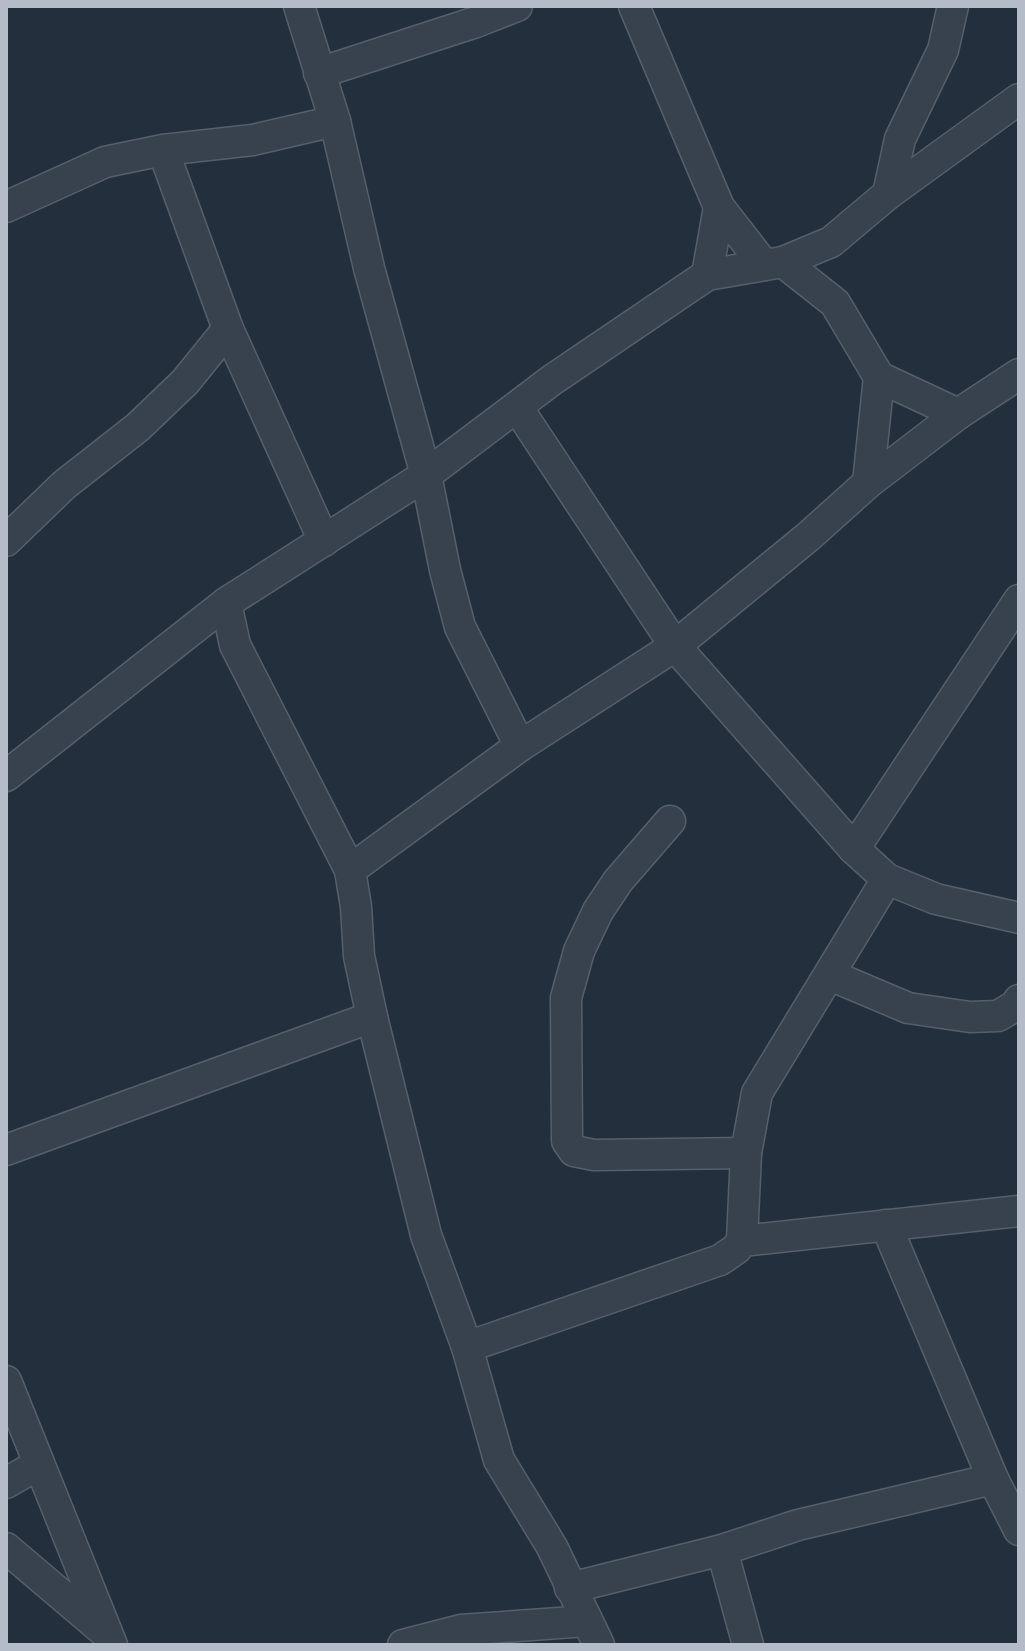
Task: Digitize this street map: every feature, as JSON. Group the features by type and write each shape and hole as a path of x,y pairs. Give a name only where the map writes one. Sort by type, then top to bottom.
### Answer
{"street":[{"path":"299,6 335,121 369,268 426,475 460,627 520,746"},
{"path":"319,73 517,6"},
{"path":"634,6 719,207 774,264 835,303 879,377 958,414"},
{"path":"888,194 900,139 943,50 953,6"},
{"path":"6,776 226,603 426,475 552,380 707,275 774,264 831,242 888,194 1019,99"},
{"path":"6,207 105,162 163,150 253,140 335,121"},
{"path":"163,150 228,329 324,541"},
{"path":"707,275 719,207"},
{"path":"831,242 835,303"},
{"path":"6,541 64,485 138,427 176,391 228,329"},
{"path":"350,870 520,746 675,646 809,536 868,483 958,414 1019,374"},
{"path":"868,483 879,377"},
{"path":"517,407 675,646 854,849 887,879 936,899 1019,918"},
{"path":"854,849 1019,600"},
{"path":"226,603 235,645 350,870 359,956 426,1235 467,1347 499,1460 552,1547 593,1633 461,1630 403,1645"},
{"path":"196,627 235,645"},
{"path":"670,821 618,881 598,911 579,951 566,998 567,1141 574,1151 594,1155 746,1153"},
{"path":"467,1347 720,1260 736,1249 742,1241 746,1153 753,1111 763,1080 887,879"},
{"path":"830,975 908,1008 970,1017 998,1016 1019,1000"},
{"path":"6,1150 372,1017"},
{"path":"742,1241 1019,1211"},
{"path":"886,1225 993,1479 1019,1530"},
{"path":"6,1381 110,1640"},
{"path":"6,1483 39,1464"},
{"path":"570,1588 722,1550 798,1525 993,1479"},
{"path":"6,1548 110,1640"},
{"path":"722,1550 748,1645"}]}
